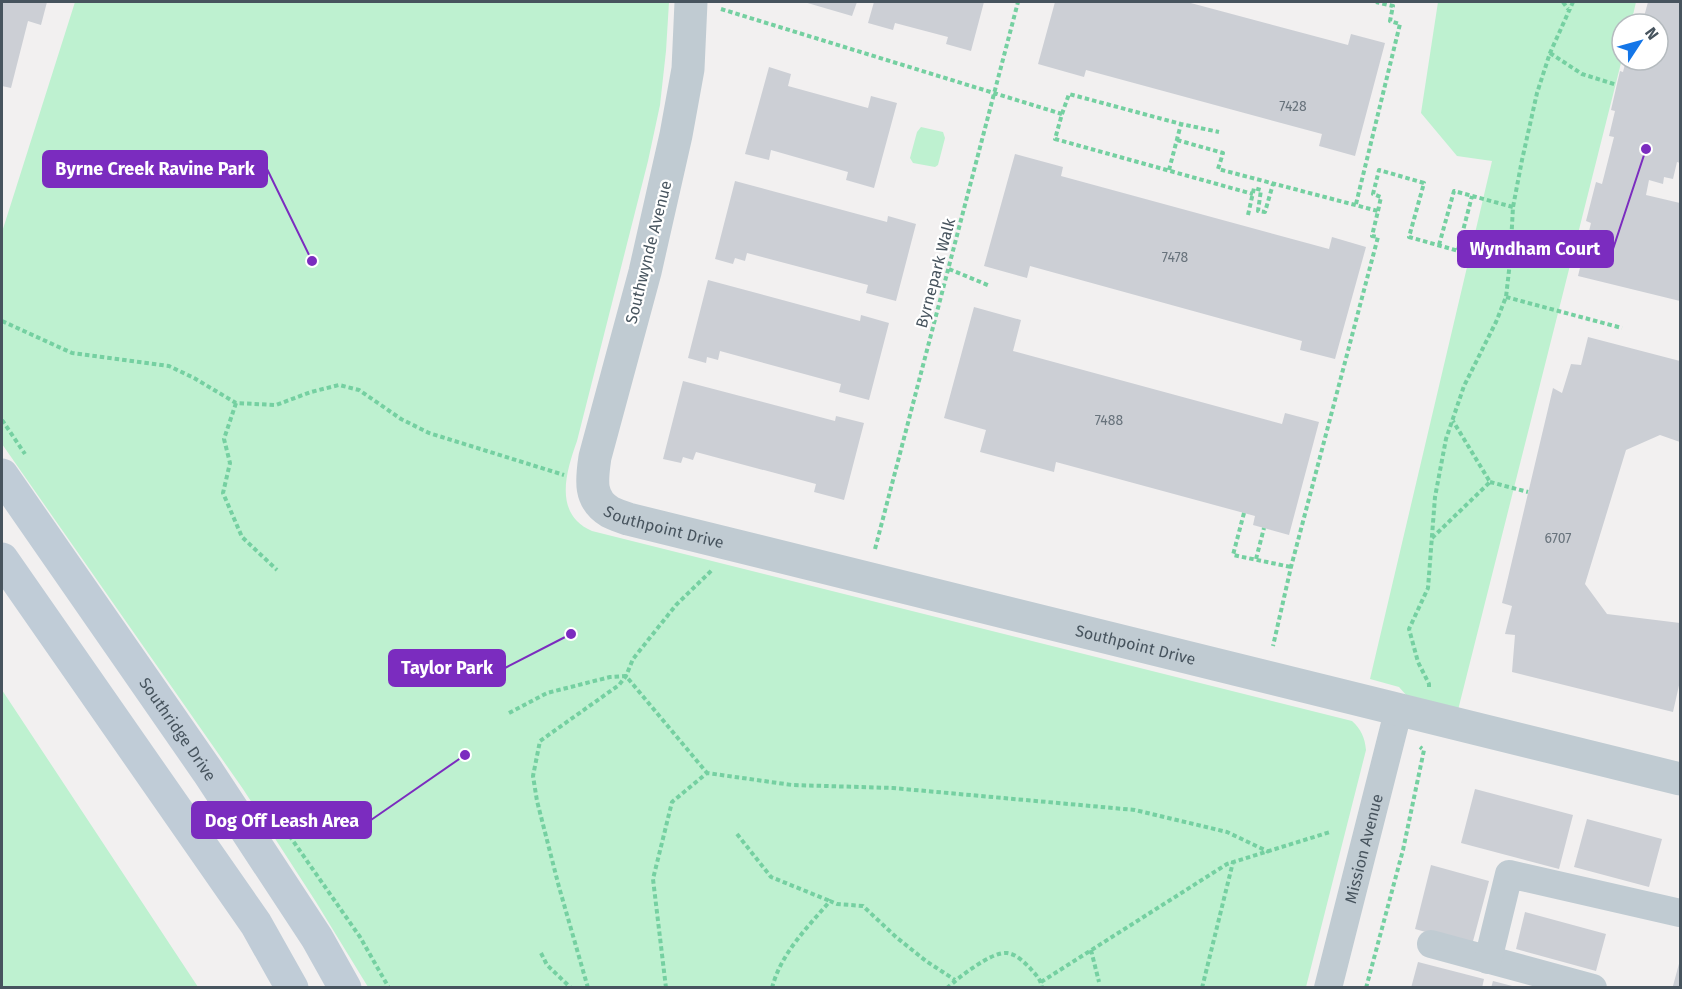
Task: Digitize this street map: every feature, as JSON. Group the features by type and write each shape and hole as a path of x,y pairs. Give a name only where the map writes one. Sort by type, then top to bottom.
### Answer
{"main road":[{"name":"Southridge Drive","path":"2,476 208,772 318,938 345,987"},
{"path":"2,559 256,924 292,987"}],"street":[{"name":"Southwynde Avenue","path":"597,499 592,480 595,457 645,272 703,5"},
{"name":"Southpoint Drive","path":"597,499 610,512 628,519 1680,779"},
{"name":"Mission Avenue","path":"1328,987 1400,708"},
{"path":"1488,960 1509,874 1680,913"},
{"path":"1431,945 1593,987"}],"path":[{"name":"Byrnepark Walk","path":"875,549 1018,2"},
{"path":"1355,205 1400,24 1390,21 1393,6 1376,2"},
{"path":"1563,2 1569,10"},
{"path":"1429,693 1429,684 1418,662 1409,629 1428,588 1435,497 1446,439 1464,386 1506,297 1513,207 1537,93 1550,53 1573,2"},
{"path":"703,5 1062,114"},
{"path":"1550,53 1582,74 1617,85"},
{"path":"1219,132 1069,94 1055,139 1253,194"},
{"path":"1169,170 1181,124"},
{"path":"1177,140 1222,153 1218,170 1378,211"},
{"path":"1273,646 1291,567 1378,237 1372,236 1381,196 1373,195 1379,170 1424,183 1409,237 1510,262"},
{"path":"1248,215 1254,188 1262,190 1258,211 1265,212 1273,184"},
{"path":"1439,245 1454,191 1513,207"},
{"path":"1458,250 1472,196"},
{"path":"949,269 990,286"},
{"path":"1506,297 1622,328"},
{"path":"2,321 72,353 169,366 236,403 276,405 311,392 339,385 359,390 401,419 429,433 568,476"},
{"path":"236,403 224,439 230,463 223,493 242,537 277,570"},
{"path":"1452,421 1490,482 1528,492"},
{"path":"1432,538 1490,482"},
{"path":"1244,513 1233,555 1291,567"},
{"path":"1256,560 1264,528"},
{"path":"588,987 537,801 533,776 540,741 619,685 626,676 633,659 676,605 711,572 725,543"},
{"path":"509,713 547,693 610,677 626,676"},
{"path":"626,676 707,773 792,785 893,788 1135,810 1227,832 1269,852"},
{"path":"1366,987 1404,850 1424,750 1420,747"},
{"path":"666,987 653,879 672,802 707,773"},
{"path":"1041,982 1233,862 1330,832"},
{"path":"737,834 771,877 837,904 863,906 896,937 955,980"},
{"path":"1202,987 1233,862"},
{"path":"772,987 776,971 789,950 830,901"},
{"path":"1091,950 1100,982"},
{"path":"947,987 991,957 1008,952 1023,961 1041,982 1042,987"},
{"path":"541,953 547,965 571,987"}],"green space":[{"path":"75,2 669,2 660,105 648,161 569,466 566,491 567,503 572,514 580,524 592,531 1352,721 1362,734 1366,750 1306,987 368,987 243,789 2,444 2,232"},
{"path":"1438,2 1636,2 1634,12 1610,12 1610,72 1619,72 1458,710 1407,696 1399,687 1370,679 1492,161 1457,156 1421,113"},
{"path":"921,127 943,132 945,138 938,165 935,167 913,163 910,158 917,132"},
{"path":"2,690 198,987 2,987"}],"building":[{"path":"2,2 47,2 41,25 28,21 11,88 2,86"},
{"path":"804,2 857,2 852,16"},
{"path":"874,2 984,2 971,51 946,44 948,37 895,23 893,30 868,23"},
{"path":"1055,2 1187,2 1348,45 1351,34 1385,43 1355,156 1319,146 1322,134 1086,70 1084,77 1038,64"},
{"path":"1648,2 1680,2 1680,163 1677,162 1673,179 1664,177 1663,184 1649,180 1646,195 1680,203 1680,301 1578,276 1591,223 1586,221 1596,182 1602,184 1614,137 1609,136 1615,111 1611,110 1620,72 1670,72 1670,12 1645,12"},
{"path":"769,67 791,74 788,86 868,108 871,96 897,103 874,188 846,180 848,172 771,150 769,160 745,154"},
{"path":"1015,154 1063,167 1061,176 1329,249 1332,237 1366,247 1335,359 1300,350 1302,341 1030,266 1027,278 984,266"},
{"path":"735,181 887,222 888,216 916,224 896,301 866,293 868,285 747,253 745,261 735,258 733,264 715,259"},
{"path":"708,280 860,321 861,315 889,323 869,400 839,392 841,384 720,351 718,360 707,357 706,363 688,358"},
{"path":"974,307 1021,320 1013,351 1282,424 1285,413 1319,422 1289,535 1253,525 1255,516 1056,462 1054,472 980,452 986,430 944,418"},
{"path":"1588,337 1680,361 1680,442 1660,435 1626,450 1585,584 1607,614 1680,623 1680,681 1673,712 1512,672 1515,635 1505,634 1512,606 1502,603 1553,388 1562,393 1571,364 1581,365"},
{"path":"683,381 835,421 836,416 864,423 844,500 814,492 816,484 696,452 693,460 683,457 681,463 663,459"},
{"path":"1475,789 1573,815 1559,869 1461,843"},
{"path":"1587,819 1662,839 1649,887 1574,867"},
{"path":"1431,865 1489,881 1472,945 1415,929"},
{"path":"1525,912 1606,934 1596,971 1516,949"},
{"path":"1680,960 1680,988 1673,986"},
{"path":"1418,962 1484,979 1482,988 1411,988"},
{"path":"1493,981 1516,987 1516,988 1491,988"}],"place":[{"name":"Wyndham Court","path":"1646,149"},
{"name":"Byrne Creek Ravine Park","path":"312,261"},
{"name":"Taylor Park","path":"571,634"},
{"name":"Dog Off Leash Area","path":"465,755"}]}
